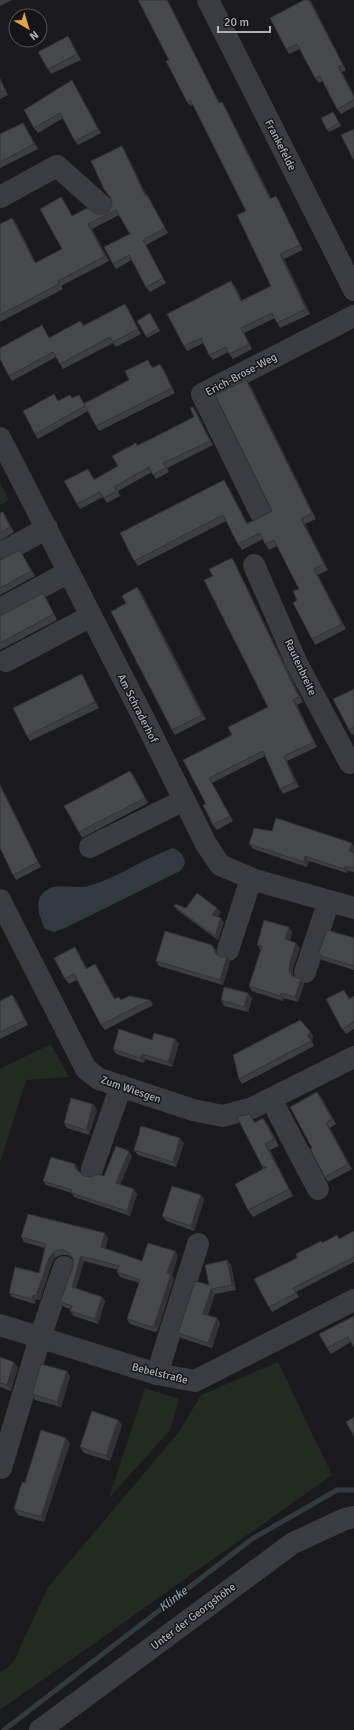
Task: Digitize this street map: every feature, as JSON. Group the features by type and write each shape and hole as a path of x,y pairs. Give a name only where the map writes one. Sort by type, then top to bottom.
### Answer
{"street":[{"name":"Frankefelde","path":"208,0 354,290"},
{"path":"0,197 57,166 103,207"},
{"name":"Erich-Brose-Weg","path":"260,512 202,394 354,316"},
{"name":"Am Schraderhof","path":"1,441 47,528 206,844 220,865 251,879 354,908"},
{"path":"0,554 47,528"},
{"name":"Rautenbreite","path":"254,565 297,664 350,763 354,762"},
{"path":"0,609 69,572"},
{"path":"6,661 91,616"},
{"path":"90,847 184,800"},
{"path":"228,950 251,879"},
{"name":"Zum Wiesgen","path":"0,900 86,1069 99,1079 193,1110 223,1116 252,1108 354,1057"},
{"path":"305,972 329,901"},
{"path":"92,1169 121,1086"},
{"path":"271,1099 318,1189"},
{"path":"157,1374 198,1244"},
{"path":"1,1468 40,1338 64,1267"},
{"name":"Bebelstraße","path":"0,1325 157,1374 195,1381 354,1300"},
{"name":"Unter der Georgshöhe","path":"40,1730 293,1543 345,1518 354,1517"}],"shaded area":[{"path":"0,483 9,500 0,505"},
{"path":"173,848 180,852 184,858 185,864 180,871 65,928 54,932 45,929 38,910 39,900 44,892 60,886 89,886 111,878"},
{"path":"51,1044 69,1077 26,1080 0,1163 0,1069"},
{"path":"278,1362 332,1475 0,1710 0,1673 13,1663 48,1587 179,1432 201,1395"},
{"path":"145,1388 179,1399 170,1430 109,1498"}],"building":[{"path":"138,0 167,0 219,103 222,102 270,199 276,196 300,245 280,254 306,309 277,323 272,313 241,328 249,344 229,354 226,347 209,355 201,338 184,346 167,314 231,281 241,301 271,286 237,215 246,211 194,107 190,100 187,102 166,61 169,60"},
{"path":"304,0 309,0 343,65 338,67 354,97 354,100 337,109 320,76 315,78 297,44 286,49 270,18"},
{"path":"68,36 77,54 48,69 38,52"},
{"path":"0,80 5,90 0,92"},
{"path":"72,80 98,129 75,141 60,113 34,128 24,110"},
{"path":"333,112 339,123 327,130 321,118"},
{"path":"23,123 34,144 0,162 0,134"},
{"path":"354,129 354,159 353,159 341,135"},
{"path":"122,146 145,195 147,195 165,228 143,240 163,278 146,287 129,255 113,264 104,247 130,234 116,210 88,224 105,256 58,281 59,284 0,315 0,224 12,218 35,263 62,249 40,209 61,197 72,216 87,208 97,214 104,214 109,211 112,204 111,198 104,189 91,161"},
{"path":"125,304 138,329 113,342 110,337 60,364 53,352 9,376 0,359 0,348 42,325 49,338 80,321 83,326"},
{"path":"150,313 158,328 146,336 137,321"},
{"path":"148,360 152,368 160,364 172,388 96,426 84,404 129,380 125,371"},
{"path":"246,380 312,513 301,519 324,564 314,569 342,624 312,639 293,603 297,600 293,591 299,589 274,540 265,544 260,533 238,544 223,515 134,561 120,533 224,480 247,524 272,511 215,395"},
{"path":"54,394 58,401 70,395 72,398 79,395 85,406 35,434 23,411"},
{"path":"193,407 210,441 163,463 166,468 153,475 149,467 114,487 117,491 104,498 100,492 77,504 64,481 88,469 94,480 118,466 112,456 136,443 137,446 194,417 190,408"},
{"path":"3,512 10,527 0,533 0,513"},
{"path":"20,550 31,571 0,588 0,560"},
{"path":"232,558 299,697 293,700 314,742 284,756 295,782 280,789 263,751 209,778 230,816 213,825 203,805 206,804 183,760 232,735 228,727 268,707 204,580 213,576 209,569"},
{"path":"137,587 202,715 172,730 111,612 126,603 122,596"},
{"path":"43,593 54,614 0,643 0,615"},
{"path":"82,674 95,702 27,736 13,708"},
{"path":"354,689 354,727 349,730 333,699"},
{"path":"130,771 145,798 79,832 64,806"},
{"path":"0,786 38,862 13,875 0,848"},
{"path":"276,818 352,843 349,851 354,853 354,868 345,866 344,869 305,856 304,862 249,844 254,828 272,831"},
{"path":"197,893 217,908 212,915 221,918 215,936 174,906 175,904 186,908"},
{"path":"264,920 289,927 285,939 296,943 289,970 292,976 301,979 295,997 281,993 280,996 249,986 262,946 257,945"},
{"path":"327,930 354,938 354,966 318,955"},
{"path":"165,931 212,945 216,954 221,957 227,957 220,980 156,961"},
{"path":"75,947 86,969 95,964 114,999 119,997 121,1000 129,996 150,1000 101,1025 74,974 65,979 54,958"},
{"path":"224,987 248,993 244,1007 221,1000"},
{"path":"344,990 349,999 354,996 354,1022 342,1029 326,999"},
{"path":"12,995 25,1020 0,1032 0,1001"},
{"path":"300,1020 310,1031 308,1036 311,1041 239,1079 233,1055"},
{"path":"119,1029 152,1040 154,1033 175,1039 168,1062 142,1054 140,1058 113,1049"},
{"path":"317,1092 332,1119 326,1123 348,1164 325,1177 310,1149 312,1148 290,1107"},
{"path":"71,1098 93,1104 86,1130 64,1123"},
{"path":"250,1114 254,1123 263,1118 274,1139 265,1144 289,1189 248,1210 235,1184 267,1167 262,1166 237,1117"},
{"path":"141,1126 180,1138 173,1162 134,1150"},
{"path":"116,1146 129,1151 116,1183 134,1189 127,1211 71,1193 72,1190 43,1181 51,1157 75,1164 74,1167 84,1176 91,1177 97,1174 104,1176"},
{"path":"172,1186 201,1195 191,1226 162,1216"},
{"path":"28,1214 105,1233 101,1247 142,1261 148,1243 175,1251 167,1273 171,1274 154,1326 152,1327 127,1319 140,1280 117,1272 119,1266 81,1256 72,1287 102,1297 95,1319 70,1311 72,1306 60,1302 73,1266 73,1259 70,1254 64,1250 58,1250 49,1258 36,1296 33,1295 32,1299 9,1293 15,1267 39,1273 46,1244 21,1237"},
{"path":"354,1231 354,1257 293,1288 296,1293 269,1307 254,1279 297,1258 296,1254 321,1241 322,1243 337,1235 339,1239"},
{"path":"227,1260 232,1285 211,1289 203,1314 217,1318 208,1343 178,1333 195,1281 209,1285 205,1265"},
{"path":"354,1316 354,1347 348,1337 327,1348 319,1334"},
{"path":"0,1357 14,1362 7,1385 0,1383"},
{"path":"41,1364 67,1371 57,1402 32,1394"},
{"path":"92,1411 118,1420 106,1456 80,1447"},
{"path":"354,1417 354,1436 346,1422"},
{"path":"41,1430 66,1438 41,1517 14,1509 22,1482 25,1483"}],"waterway":[{"name":"Klinke","path":"4,1730 252,1539 337,1490 354,1490"}]}
